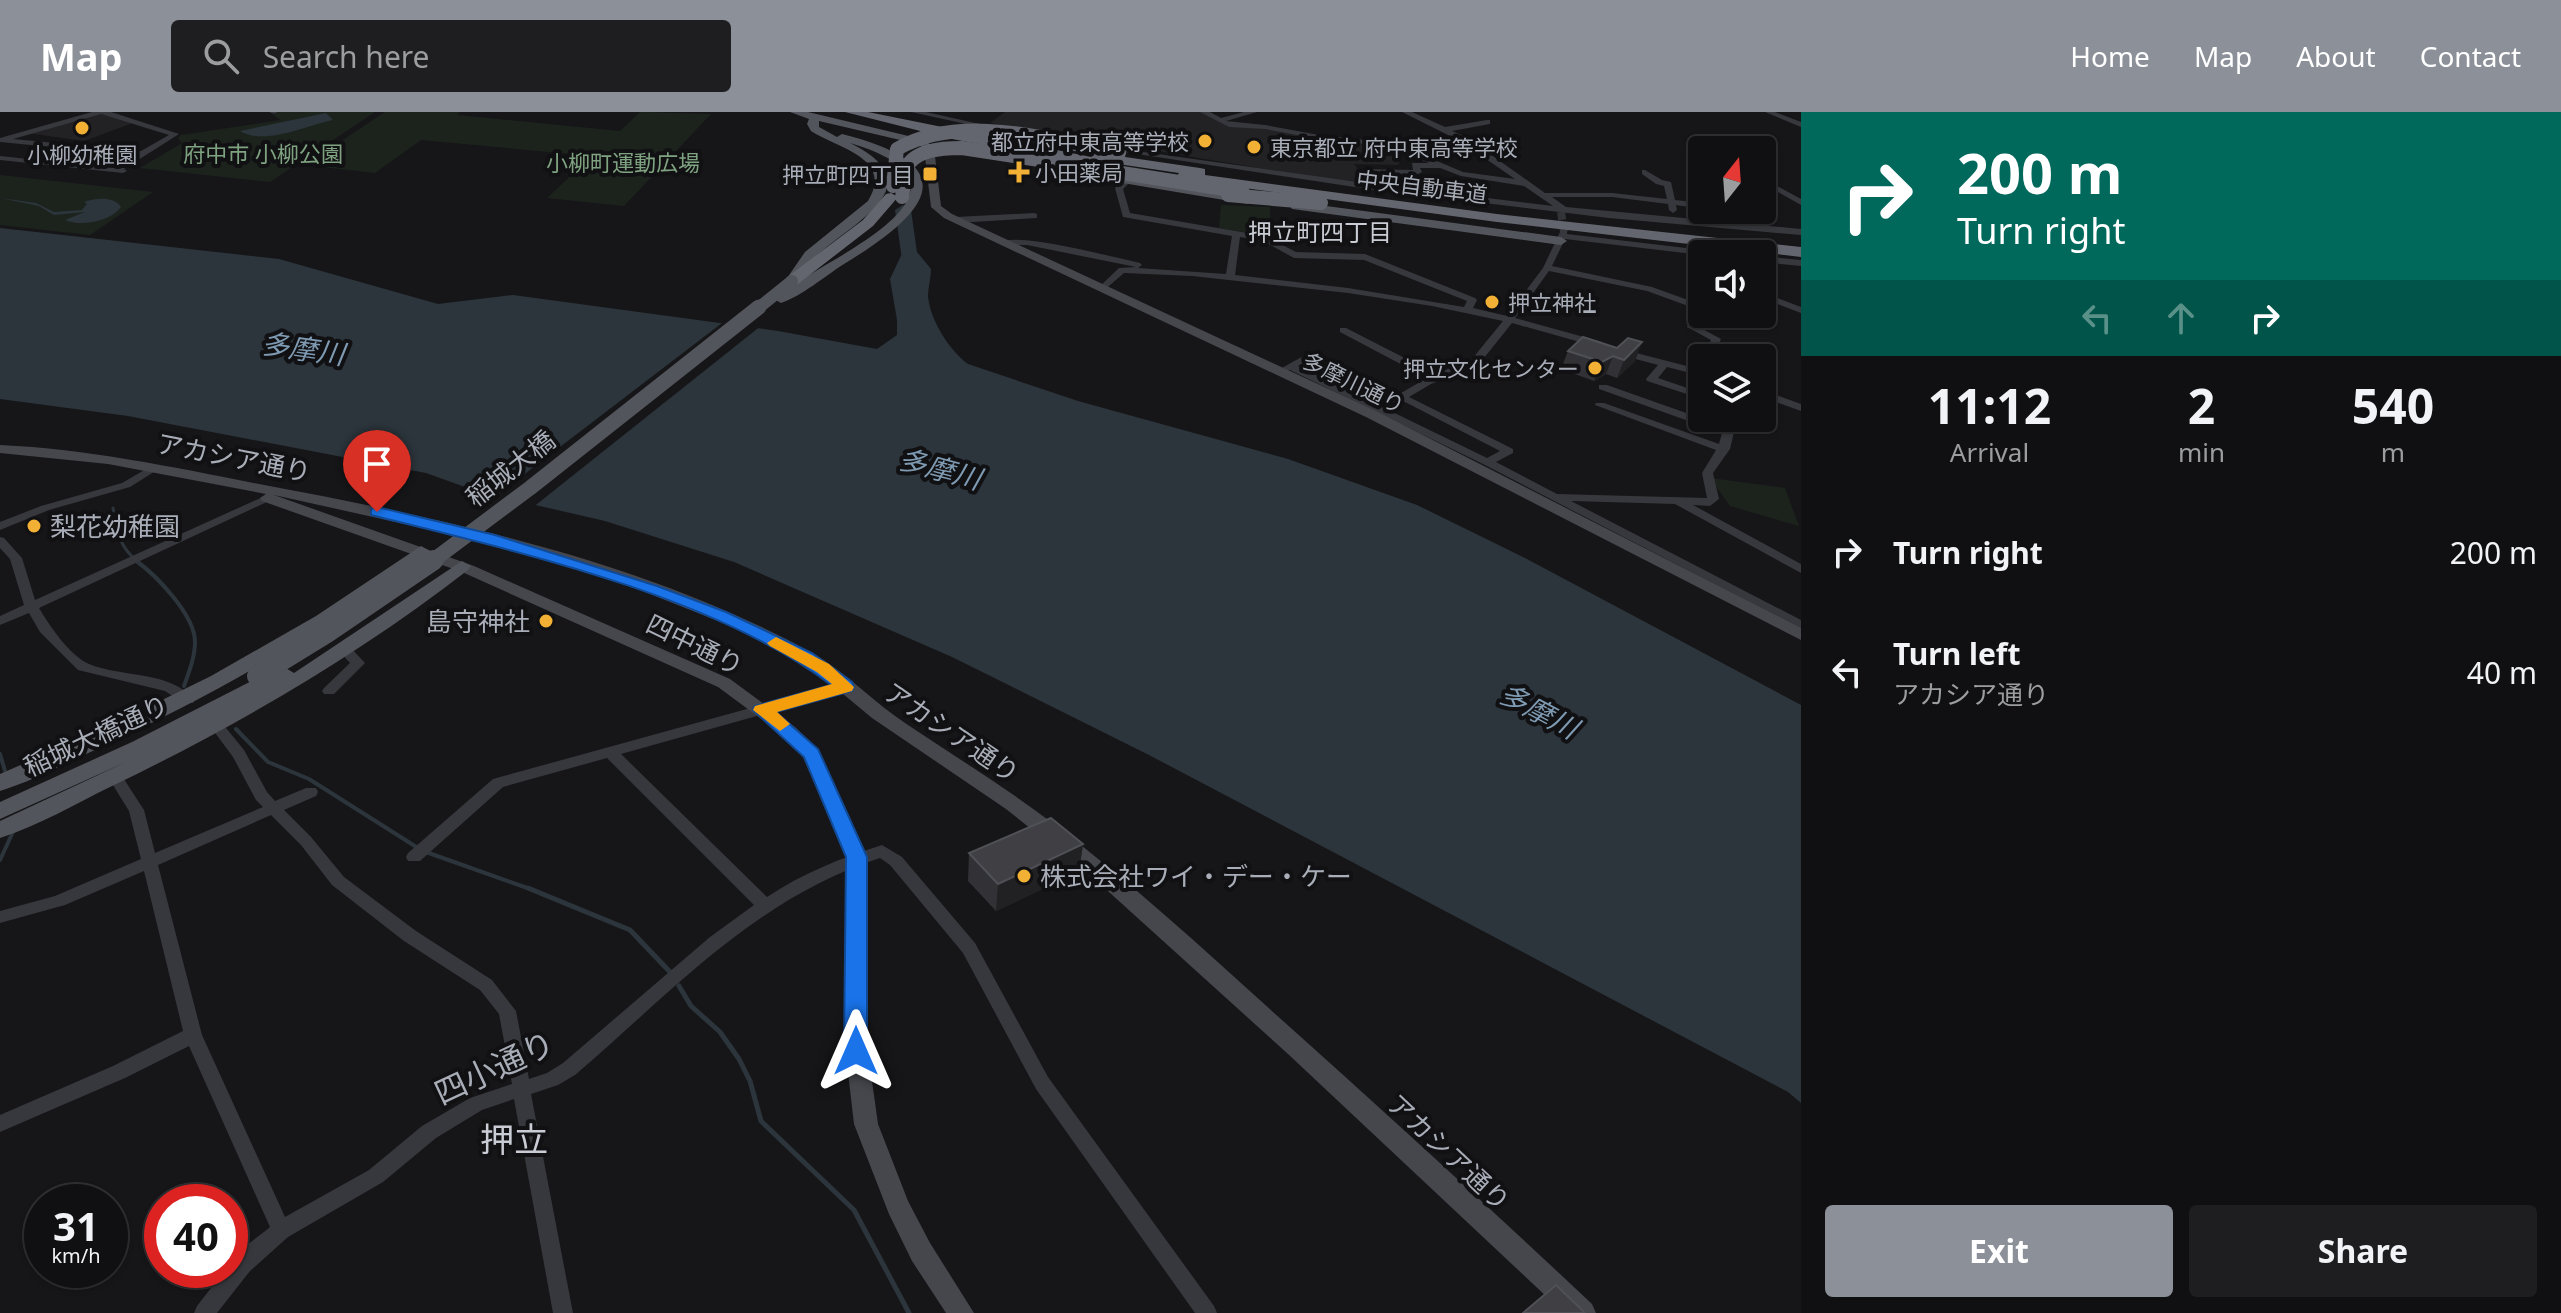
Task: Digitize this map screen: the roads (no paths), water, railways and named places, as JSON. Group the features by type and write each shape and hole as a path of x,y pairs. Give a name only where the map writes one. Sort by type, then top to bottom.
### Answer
{"highway":[{"name":"中央自動車道","path":"851,112 1020,149 1186,176 1497,218 1801,252"},
{"name":"中央自動車道","path":"877,112 1069,152 1271,183 1497,212 1801,245"},
{"path":"796,283 885,206 893,187 897,149 912,138 945,130 980,130 1397,197 1801,245"},
{"path":"845,257 896,206 911,161 949,149 996,151 1321,203"},
{"path":"972,153 1246,197 1801,252"}],"main road":[{"path":"795,112 818,115 917,141 929,148 1126,182 1184,188"},
{"path":"796,283 845,257 913,204 919,188 913,173 887,152 826,131 818,115"},
{"path":"796,283 807,258 864,213 879,196 883,181 880,172 867,157 817,131 812,124 818,115"},
{"path":"846,138 854,131 867,130"},
{"path":"929,148 986,151 1274,203 1563,236"},
{"name":"稲城大橋","path":"207,710 284,673 425,579 796,283"},
{"name":"稲城大橋","path":"207,710 416,574 796,283"},
{"path":"0,830 115,777 316,625 421,551"},
{"path":"0,794 346,651 420,600 462,566"},
{"path":"0,783 207,710"},
{"path":"0,818 145,753 207,710"},
{"name":"稲城大橋通り","path":"0,803 207,710"},
{"name":"稲城大橋通り","path":"0,811 207,710"}],"street":[{"path":"0,140 102,112 175,134 116,170"},
{"path":"915,112 1124,152 1368,187 1732,229 1768,227"},
{"path":"1204,112 1216,121 1394,145 1471,177 1530,184"},
{"path":"1216,121 1253,112"},
{"path":"1406,112 1463,139 1547,195 1562,211"},
{"path":"1769,112 1801,125"},
{"path":"1443,130 1487,122"},
{"path":"0,140 143,154"},
{"name":"多摩川通り","path":"929,148 936,207 956,220 1376,411 1801,635"},
{"path":"0,158 132,172"},
{"path":"1368,187 1370,181 1363,171 1418,172 1415,165 1442,166"},
{"path":"1645,172 1668,184 1677,222"},
{"path":"1126,182 1119,188 1126,215 1265,239 1294,255 1365,257 1460,294 1472,300 1468,308"},
{"path":"1776,188 1801,202"},
{"path":"1547,195 1612,195 1688,204"},
{"path":"956,220 1034,216"},
{"path":"1759,224 1801,232"},
{"path":"1230,278 1236,236"},
{"path":"1376,411 1435,378 1476,361 1547,268 1563,236 1688,251"},
{"path":"1003,242 1014,240 1157,270 1372,293 1468,308 1509,317 1603,346"},
{"path":"1776,260 1801,263"},
{"path":"1547,268 1649,289 1688,303"},
{"path":"1103,288 1120,271 1157,270 1191,282"},
{"path":"1776,300 1801,310"},
{"path":"1694,328 1716,339 1714,344"},
{"path":"1343,330 1435,378"},
{"path":"1617,350 1688,369"},
{"path":"1286,368 1307,357 1402,397 1509,451 1487,462"},
{"path":"1664,364 1651,379 1688,391"},
{"path":"1603,387 1688,417"},
{"path":"1617,392 1602,406 1724,449"},
{"path":"1776,398 1801,408"},
{"path":"1376,411 1487,462 1549,500 1801,625"},
{"path":"1549,500 1710,502 1713,499 1707,478 1708,469 1724,449 1729,432"},
{"name":"アカシア通り","path":"0,449 62,453 153,468 264,493 427,522 608,575 749,630 806,657 867,707 1016,806 1103,876 1258,1012 1583,1313"},
{"path":"0,526 45,508 126,485 153,468"},
{"path":"0,621 264,493"},
{"name":"四中通り","path":"264,493 462,566 724,683 762,710 811,754 857,857 855,1038 866,1124 898,1206 921,1252 961,1313"},
{"path":"1679,502 1798,563"},
{"path":"0,541 16,558 31,606 45,629 83,667 169,687 207,710 233,745 261,796 306,841 338,881 410,936 486,985 507,1011 563,1313"},
{"path":"385,579 401,580 420,589 420,600"},
{"path":"329,691 358,663 346,651"},
{"path":"414,857 498,783 845,687"},
{"path":"610,752 764,904"},
{"path":"115,777 136,810 193,1035 281,1230"},
{"path":"0,917 59,901 311,792"},
{"path":"857,857 882,851 896,861 954,928 969,948 1042,1083 1207,1313"},
{"name":"四小通り","path":"204,1313 243,1264 281,1230 376,1176 429,1132 476,1104 552,1079 569,1069 764,904 809,876 857,857"},
{"path":"0,1124 119,1072 193,1035"}],"water":[{"path":"326,113 333,120 286,133 261,136 240,131"},
{"path":"0,198 36,203 54,212 82,210 87,204 84,202 99,199 114,201 121,207 102,220 79,223 65,220 85,212 54,215 39,206"},
{"name":"多摩川","path":"0,228 279,259 438,304 513,295 778,331 877,349 897,335 890,279 908,241 931,269 928,296 937,324 954,351 968,364 1078,401 1288,459 1417,505 1525,558 1801,705 1801,1103 1788,1092 1149,755 952,657 734,562 605,521 479,492 426,473 128,416 0,399"}],"waterway":[{"path":"903,210 912,274"},
{"path":"113,508 123,544 138,562"},
{"path":"135,560 173,596 189,620 195,642 184,686"},
{"path":"236,729 268,762 309,779 418,848"},
{"path":"0,754 5,771"},
{"path":"0,860 12,834"},
{"path":"426,852 532,890"},
{"path":"528,888 532,890"},
{"path":"532,890 630,930 671,973"},
{"path":"679,986 691,1006 720,1032 739,1059 750,1081 761,1121 854,1210 909,1313"}],"tunnel":[{"path":"1561,212 1564,232"}],"place":[{"name":"小柳幼稚園","path":"82,128"},
{"name":"都立府中東高等学校","path":"1205,141"},
{"name":"東京都立 府中東高等学校","path":"1254,147"},
{"name":"小田薬局","path":"1019,172"},
{"name":"押立町四丁目","path":"930,174"},
{"name":"押立神社","path":"1492,302"},
{"name":"押立文化センター","path":"1595,368"},
{"name":"梨花幼稚園","path":"34,526"},
{"name":"島守神社","path":"546,621"},
{"name":"株式会社ワイ・デー・ケー","path":"1024,876"}],"district":[{"name":"押立町四丁目","path":"1320,231"},
{"name":"押立","path":"514,1139"}],"park label":[{"name":"府中市 小柳公園","path":"263,153"},
{"name":"小柳町運動広場","path":"623,162"}]}
